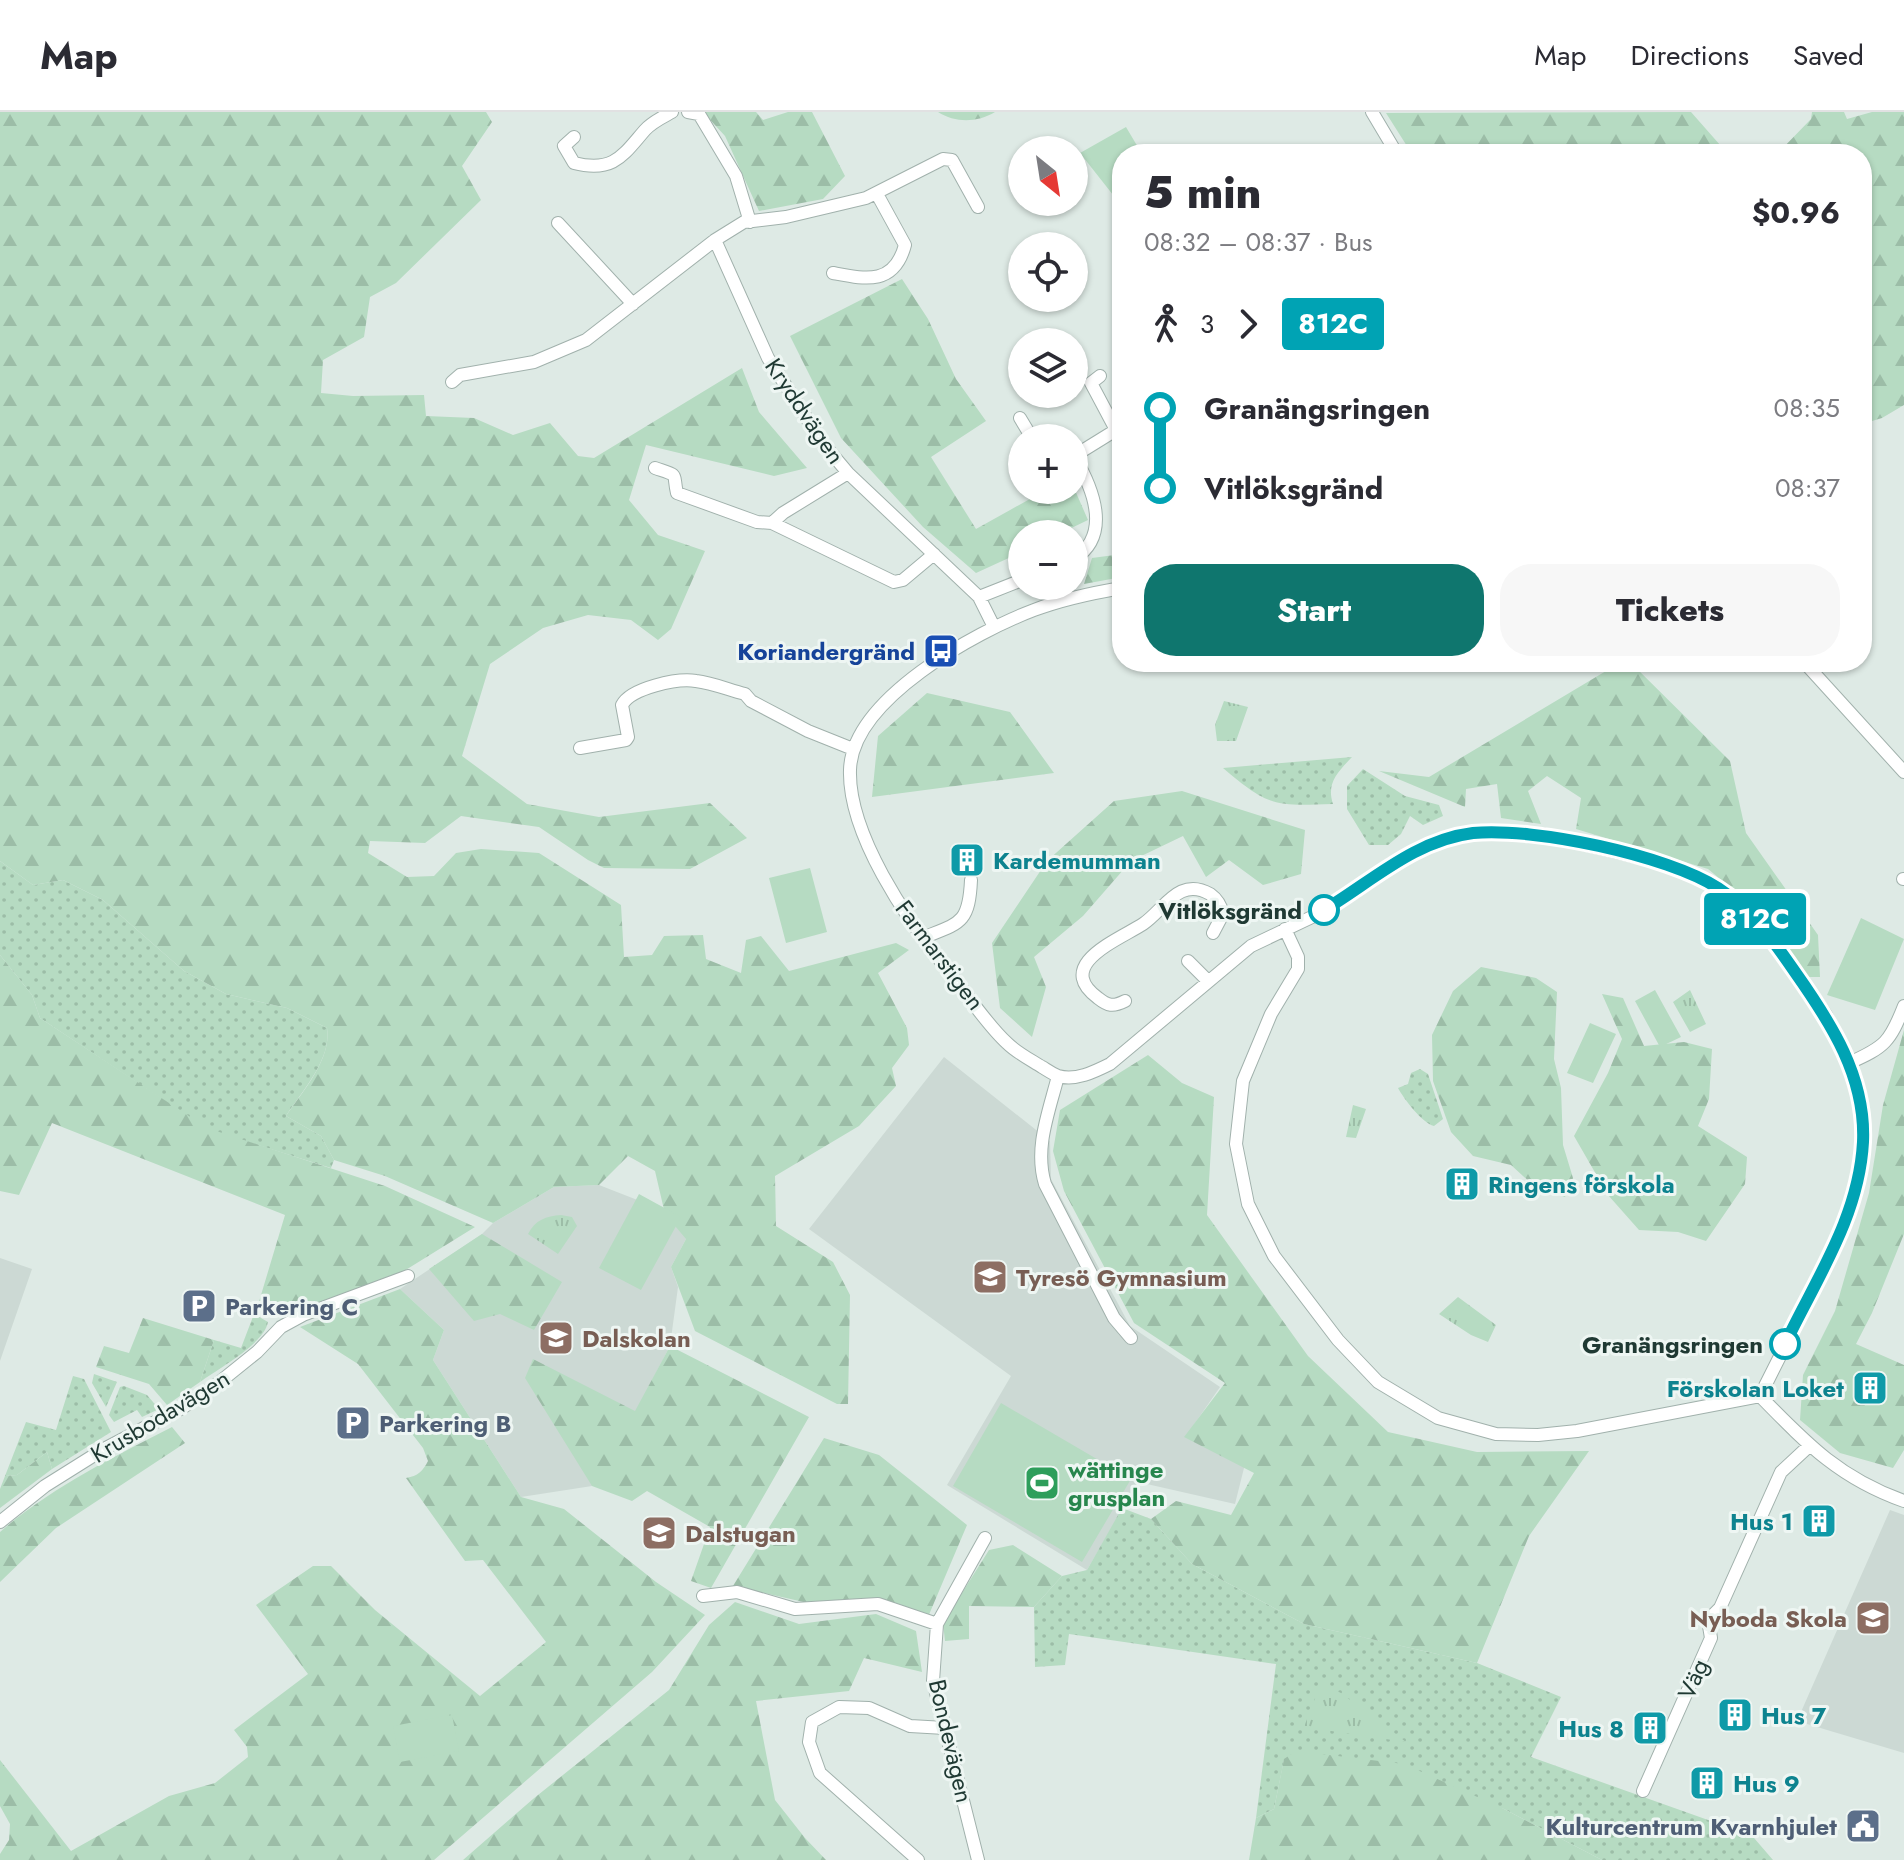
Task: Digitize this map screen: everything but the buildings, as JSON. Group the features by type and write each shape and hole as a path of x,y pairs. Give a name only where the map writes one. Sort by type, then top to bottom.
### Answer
{"street":[{"path":"574,137 564,146 574,163 600,165 627,154 647,128 672,112"},
{"path":"1372,112 1391,144"},
{"path":"695,113 736,176 750,222"},
{"path":"452,382 460,375 534,362 586,340 715,240 744,222 786,217 877,194 943,159 952,160 978,207"},
{"path":"833,273 870,280 883,276 897,263 905,245 877,194"},
{"path":"558,223 633,304"},
{"name":"Kryddvägen","path":"715,240 768,358 801,413 848,473 979,597 994,627"},
{"path":"1100,376 1091,383 1112,422"},
{"path":"1020,418 1024,424"},
{"path":"1088,447 1112,432"},
{"path":"655,468 673,474 678,480 677,493 757,522 772,523 894,582 903,580 934,554"},
{"path":"772,523 848,473"},
{"path":"1088,479 1097,532 1088,547"},
{"path":"979,597 1008,586"},
{"path":"580,748 626,740 622,703 629,696 646,688 694,680 745,694 751,701 808,731 853,749 863,728 904,683 994,627 1074,597 1112,590"},
{"path":"1813,672 1904,772"},
{"name":"Farmarstigen","path":"853,749 850,769 852,791 860,825 899,904 922,938 1007,1044 1058,1076"},
{"path":"1131,1338 1114,1318 1040,1170 1041,1141 1058,1076 1089,1075 1110,1064 1251,946 1314,916 1355,892 1391,864 1434,843 1470,834 1542,834 1666,864 1720,889 1767,930 1826,1015 1849,1063 1863,1124 1863,1145 1854,1198 1835,1247 1760,1396"},
{"path":"922,938 957,924 967,913 971,880"},
{"path":"1125,1001 1115,1006 1107,1005 1084,988 1081,977 1085,964 1099,950 1145,923 1157,914 1162,904 1184,889 1195,888 1217,899 1223,914 1213,933"},
{"path":"956,905 969,904"},
{"path":"1285,929 1298,957 1298,969 1271,1014 1243,1081 1236,1144 1248,1204 1274,1256 1338,1340 1378,1382 1438,1418 1496,1434 1538,1435 1577,1431 1760,1396"},
{"path":"1188,961 1208,981"},
{"path":"1849,1063 1874,1051 1893,1036 1904,1006"},
{"name":"Krusbodavägen","path":"0,1522 45,1486 104,1449 182,1408 230,1375 281,1327 303,1315 408,1276"},
{"path":"1760,1396 1809,1446 1843,1473 1904,1501"},
{"name":"Väg","path":"1643,1791 1711,1638 1708,1620 1720,1608 1781,1472 1809,1446"},
{"name":"Bondevägen","path":"978,1860 933,1681 937,1624 985,1538"},
{"path":"703,1596 737,1592 767,1598 795,1609 878,1604 937,1624"},
{"path":"918,1860 820,1773 809,1742 812,1722 839,1707 869,1708 910,1726 945,1728"}],"shaded area":[{"name":"Tyresö Gymnasium","path":"944,1057 1050,1141 1051,1179 1130,1326 1220,1387 1193,1426 1247,1456 1235,1504 1138,1482 1087,1570 947,1485 1011,1376 809,1229"},
{"name":"Dalskolan","path":"599,1185 681,1217 686,1239 671,1267 678,1287 670,1346 592,1486 521,1497 433,1360 444,1330 400,1289 482,1234 493,1223 554,1187"},
{"path":"0,1258 32,1269 0,1361"},
{"name":"Nyboda Skola","path":"1890,1510 1904,1515 1904,1753 1797,1721"}],"green space":[{"path":"0,112 486,112 492,122 462,166 481,200 396,283 370,297 364,337 323,360 321,393 424,395 426,416 474,418 513,435 550,423 578,456 594,458 742,368 759,412 807,468 774,476 646,445 629,500 658,535 705,551 671,629 658,640 631,620 588,615 543,628 490,664 462,756 527,804 599,817 710,803 747,838 690,869 604,868 539,827 461,816 425,843 370,841 368,853 407,877 434,876 456,853 481,849 539,853 621,905 624,957 652,955 664,936 703,935 706,959 741,973 746,940 761,936 789,971 896,943 909,950 878,973 907,1028 909,1045 892,1068 896,1086 859,1126 775,1176 776,1226 833,1262 850,1295 848,1404 837,1404 695,1331 671,1267 686,1239 665,1214 655,1171 628,1156 599,1185 554,1187 493,1223 385,1176 334,1160 321,1136 286,1116 320,1063 325,1051 327,1028 287,1008 226,994 184,971 103,900 63,880 33,885 0,861"},
{"path":"703,112 756,112 763,120 788,112 812,112 845,176 823,199 759,211 725,136"},
{"path":"938,112 995,112 966,120"},
{"path":"1691,112 1719,144 1406,144 1386,113"},
{"path":"1812,112 1844,112 1847,119 1872,112 1904,112 1904,405 1872,421 1872,144 1787,144 1811,119"},
{"path":"1126,127 1136,144 1112,144 1112,194 1088,163 1088,148"},
{"path":"902,279 928,319 956,379 986,421 931,457 976,529 1021,504 1081,504 1088,520 1008,520 1008,558 976,573 923,527 841,438 790,336"},
{"path":"1112,555 1112,579 1088,583 1092,558"},
{"path":"1604,672 1640,672 1730,761 1746,833 1818,935 1820,977 1809,977 1749,903 1708,869 1576,829 1581,798 1547,776 1528,791 1541,824 1501,818 1497,784 1466,789 1465,807 1379,771 1429,777"},
{"path":"927,693 1010,712 1054,773 872,797 878,736"},
{"path":"1224,701 1248,707 1236,741 1217,741 1215,725"},
{"path":"1352,757 1332,784 1333,804 1297,805 1273,801 1251,790 1223,768"},
{"path":"1363,769 1405,796 1439,805 1443,816 1423,825 1410,816 1401,834 1388,845 1369,845 1347,809 1347,786"},
{"path":"1182,791 1305,830 1301,874 1263,885 1229,860 1206,877 1183,836 1131,861 1083,916 1034,957 1046,987 1032,1037 1000,1008 992,943 1047,861 1114,801"},
{"path":"0,861 33,885 63,880 103,900 184,971 226,994 287,1008 327,1028 325,1051 320,1063 286,1116 321,1136 334,1160 331,1168 207,1129 40,1018 32,995 0,955"},
{"path":"810,868 827,932 786,943 769,878"},
{"path":"1861,918 1904,939 1875,1010 1827,995"},
{"path":"0,955 32,995 40,1018 207,1128 385,1186 475,1227 404,1271 289,1315 276,1315 258,1305 285,1215 52,1123 19,1195 0,1191"},
{"path":"1481,967 1536,978 1557,992 1554,1059 1561,1088 1563,1145 1573,1178 1565,1197 1533,1185 1511,1165 1473,1156 1451,1132 1433,1081 1432,1035 1453,991"},
{"path":"1655,990 1681,1037 1660,1047 1635,1001"},
{"path":"1690,990 1706,1024 1690,1032 1673,1002"},
{"path":"1602,994 1623,998 1644,1046 1684,1042 1712,1049 1709,1099 1698,1126 1747,1157 1745,1184 1706,1241 1678,1232 1639,1230 1608,1195 1574,1136 1608,1073 1622,1039"},
{"path":"1590,1023 1616,1034 1593,1083 1567,1073"},
{"path":"1904,1030 1904,1234 1856,1344 1904,1365 1904,1450 1893,1468 1840,1453 1800,1420 1803,1375 1835,1311 1869,1193 1883,1105"},
{"path":"1148,1055 1182,1083 1214,1097 1207,1215 1308,1356 1388,1432 1477,1452 1589,1451 1529,1536 1477,1663 1304,1624 1192,1564 1151,1519 1176,1501 1231,1515 1254,1473 1184,1437 1225,1383 1134,1323 1064,1191 1053,1151 1060,1110"},
{"path":"1420,1069 1428,1074 1443,1119 1434,1126 1419,1116 1398,1088 1408,1084 1411,1073"},
{"path":"1353,1105 1366,1109 1356,1138 1346,1137"},
{"path":"639,1194 681,1217 641,1290 599,1268"},
{"path":"561,1215 572,1217 577,1226 558,1254 528,1234 542,1220"},
{"path":"482,1234 562,1282 534,1330 500,1314 474,1321 429,1269"},
{"path":"400,1289 444,1330 433,1360 521,1497 564,1509 656,1582 705,1615 652,1672 434,1860 0,1860 0,1854 9,1840 10,1824 0,1806 0,1760 71,1851 169,1796 215,1783 248,1757 247,1747 234,1730 308,1674 256,1605 313,1566 331,1566 375,1610 480,1696 546,1642 483,1560 465,1561 406,1478 417,1474 426,1465 428,1461 423,1448 358,1364 300,1327"},
{"path":"1458,1297 1496,1325 1488,1342 1439,1314"},
{"path":"254,1314 268,1322 258,1339 200,1382 214,1340 241,1348"},
{"path":"143,1318 214,1340 200,1382 167,1405 149,1384 96,1367 104,1346 129,1353"},
{"path":"670,1346 809,1417 711,1588 691,1581 710,1527 647,1491 632,1501 592,1486 525,1378 533,1359 635,1411"},
{"path":"94,1374 117,1382 106,1407 92,1383"},
{"path":"73,1376 84,1379 111,1432 52,1469 47,1452 17,1475 5,1476 26,1422 56,1430"},
{"path":"120,1387 147,1395 159,1409 142,1417 137,1410 114,1422 109,1415"},
{"name":"wättinge grusplan","path":"1001,1403 1131,1479 1082,1562 953,1486"},
{"path":"172,1427 185,1443 56,1528 0,1582 0,1532 61,1487"},
{"path":"824,1438 879,1455 967,1525 928,1617 877,1600 808,1603 733,1586"},
{"path":"47,1452 52,1469 0,1508 0,1489 5,1476 17,1475"},
{"path":"1122,1508 1151,1519 1192,1564 1304,1624 1477,1663 1561,1697 1531,1757 1739,1831 1748,1831 1773,1860 1602,1860 1504,1809 1284,1760 1274,1809 1256,1818 1276,1664 1069,1634 1065,1665 1035,1667 1034,1607 1062,1576 1087,1570"},
{"path":"1013,1545 1062,1576 1034,1607 969,1606 969,1639 945,1641 943,1623 989,1550"},
{"path":"735,1602 799,1624 876,1614 916,1631 922,1672 864,1658 849,1691 756,1701 775,1800 826,1860 463,1860 533,1799 669,1690 709,1625"},
{"path":"1321,1683 1341,1693 1406,1742 1304,1727"},
{"path":"452,1715 459,1751 400,1762 393,1726"},
{"path":"1296,1751 1404,1764 1504,1809 1602,1860 1249,1860 1256,1818 1274,1809 1284,1759"}],"bus line":[{"name":"812C","path":"1324,910 1355,892 1391,864 1434,843 1470,834 1499,832 1542,834 1666,864 1720,889 1767,930 1826,1015 1845,1051 1854,1074 1863,1124 1863,1145 1854,1198 1835,1247 1785,1344"}],"place":[{"name":"Koriandergränd","path":"941,651"},
{"name":"Kardemumman","path":"967,860"},
{"name":"Vitlöksgränd","path":"1324,910"},
{"name":"Ringens förskola","path":"1462,1184"},
{"name":"Tyresö Gymnasium","path":"990,1277"},
{"name":"Parkering C","path":"199,1306"},
{"name":"Dalskolan","path":"556,1338"},
{"name":"Granängsringen","path":"1785,1344"},
{"name":"Förskolan Loket","path":"1870,1388"},
{"name":"Parkering B","path":"353,1423"},
{"name":"wättinge grusplan","path":"1042,1483"},
{"name":"Hus 1","path":"1819,1521"},
{"name":"Dalstugan","path":"659,1533"},
{"name":"Nyboda Skola","path":"1873,1618"},
{"name":"Hus 7","path":"1735,1715"},
{"name":"Hus 8","path":"1650,1728"},
{"name":"Hus 9","path":"1707,1783"},
{"name":"Kulturcentrum Kvarnhjulet","path":"1863,1826"}]}
